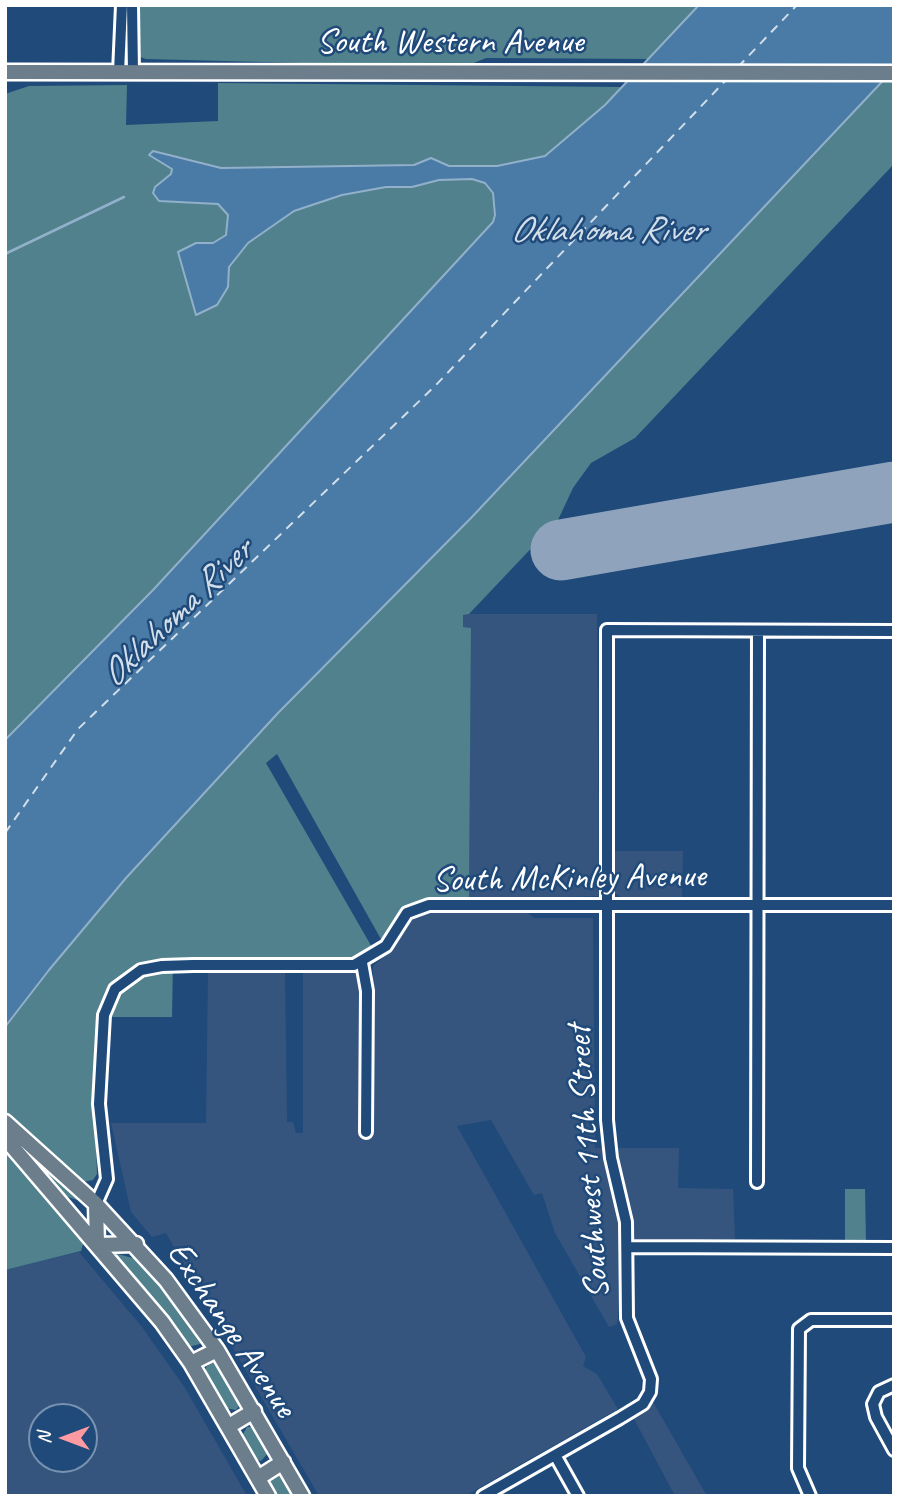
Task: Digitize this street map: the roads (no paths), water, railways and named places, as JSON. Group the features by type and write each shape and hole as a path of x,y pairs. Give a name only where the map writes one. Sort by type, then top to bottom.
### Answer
{"main road":[{"name":"South Western Avenue","path":"5,72 894,73"},
{"name":"Exchange Avenue","path":"5,1122 136,1244 180,1298 217,1350 302,1496"},
{"name":"Exchange Avenue","path":"5,1138 162,1322 191,1363 268,1496"},
{"path":"60,1202 96,1204 97,1245 136,1244"},
{"path":"191,1363 217,1350"},
{"path":"229,1426 254,1411"},
{"path":"258,1478 283,1462"}],"street":[{"path":"122,5 126,72"},
{"path":"126,72 132,5"},
{"name":"Southwest 11th Street","path":"555,1455 643,1404 650,1392 651,1379 626,1318 628,1247 625,1215 611,1158 607,1120 607,630 758,631"},
{"path":"757,1182 758,631 894,631"},
{"name":"South McKinley Avenue","path":"362,963 386,946 404,915 424,905 894,905"},
{"path":"96,1204 107,1179 99,1121 101,1033 104,1015 115,989 125,979 151,967 335,967 362,963 367,991 366,1132"},
{"path":"628,1247 894,1248"},
{"path":"810,1496 799,1468 799,1329 811,1320 894,1320"},
{"path":"894,1385 883,1389 875,1398 874,1413 894,1450"},
{"path":"483,1496 555,1455 578,1496"}],"water":[{"name":"Oklahoma River","path":"699,5 894,5 894,69 471,518 278,713 126,878 5,1027 5,740 153,590 493,222 495,215 493,193 485,183 472,179 439,180 412,187 386,187 342,195 294,211 248,243 229,267 228,287 217,305 196,315 178,252 196,243 213,243 226,235 228,215 218,204 159,201 153,193 155,187 171,174 172,169 149,155 153,151 221,168 414,165 431,158 449,166 497,166 545,156 605,105"}],"waterway":[{"path":"5,254 124,197"}]}
